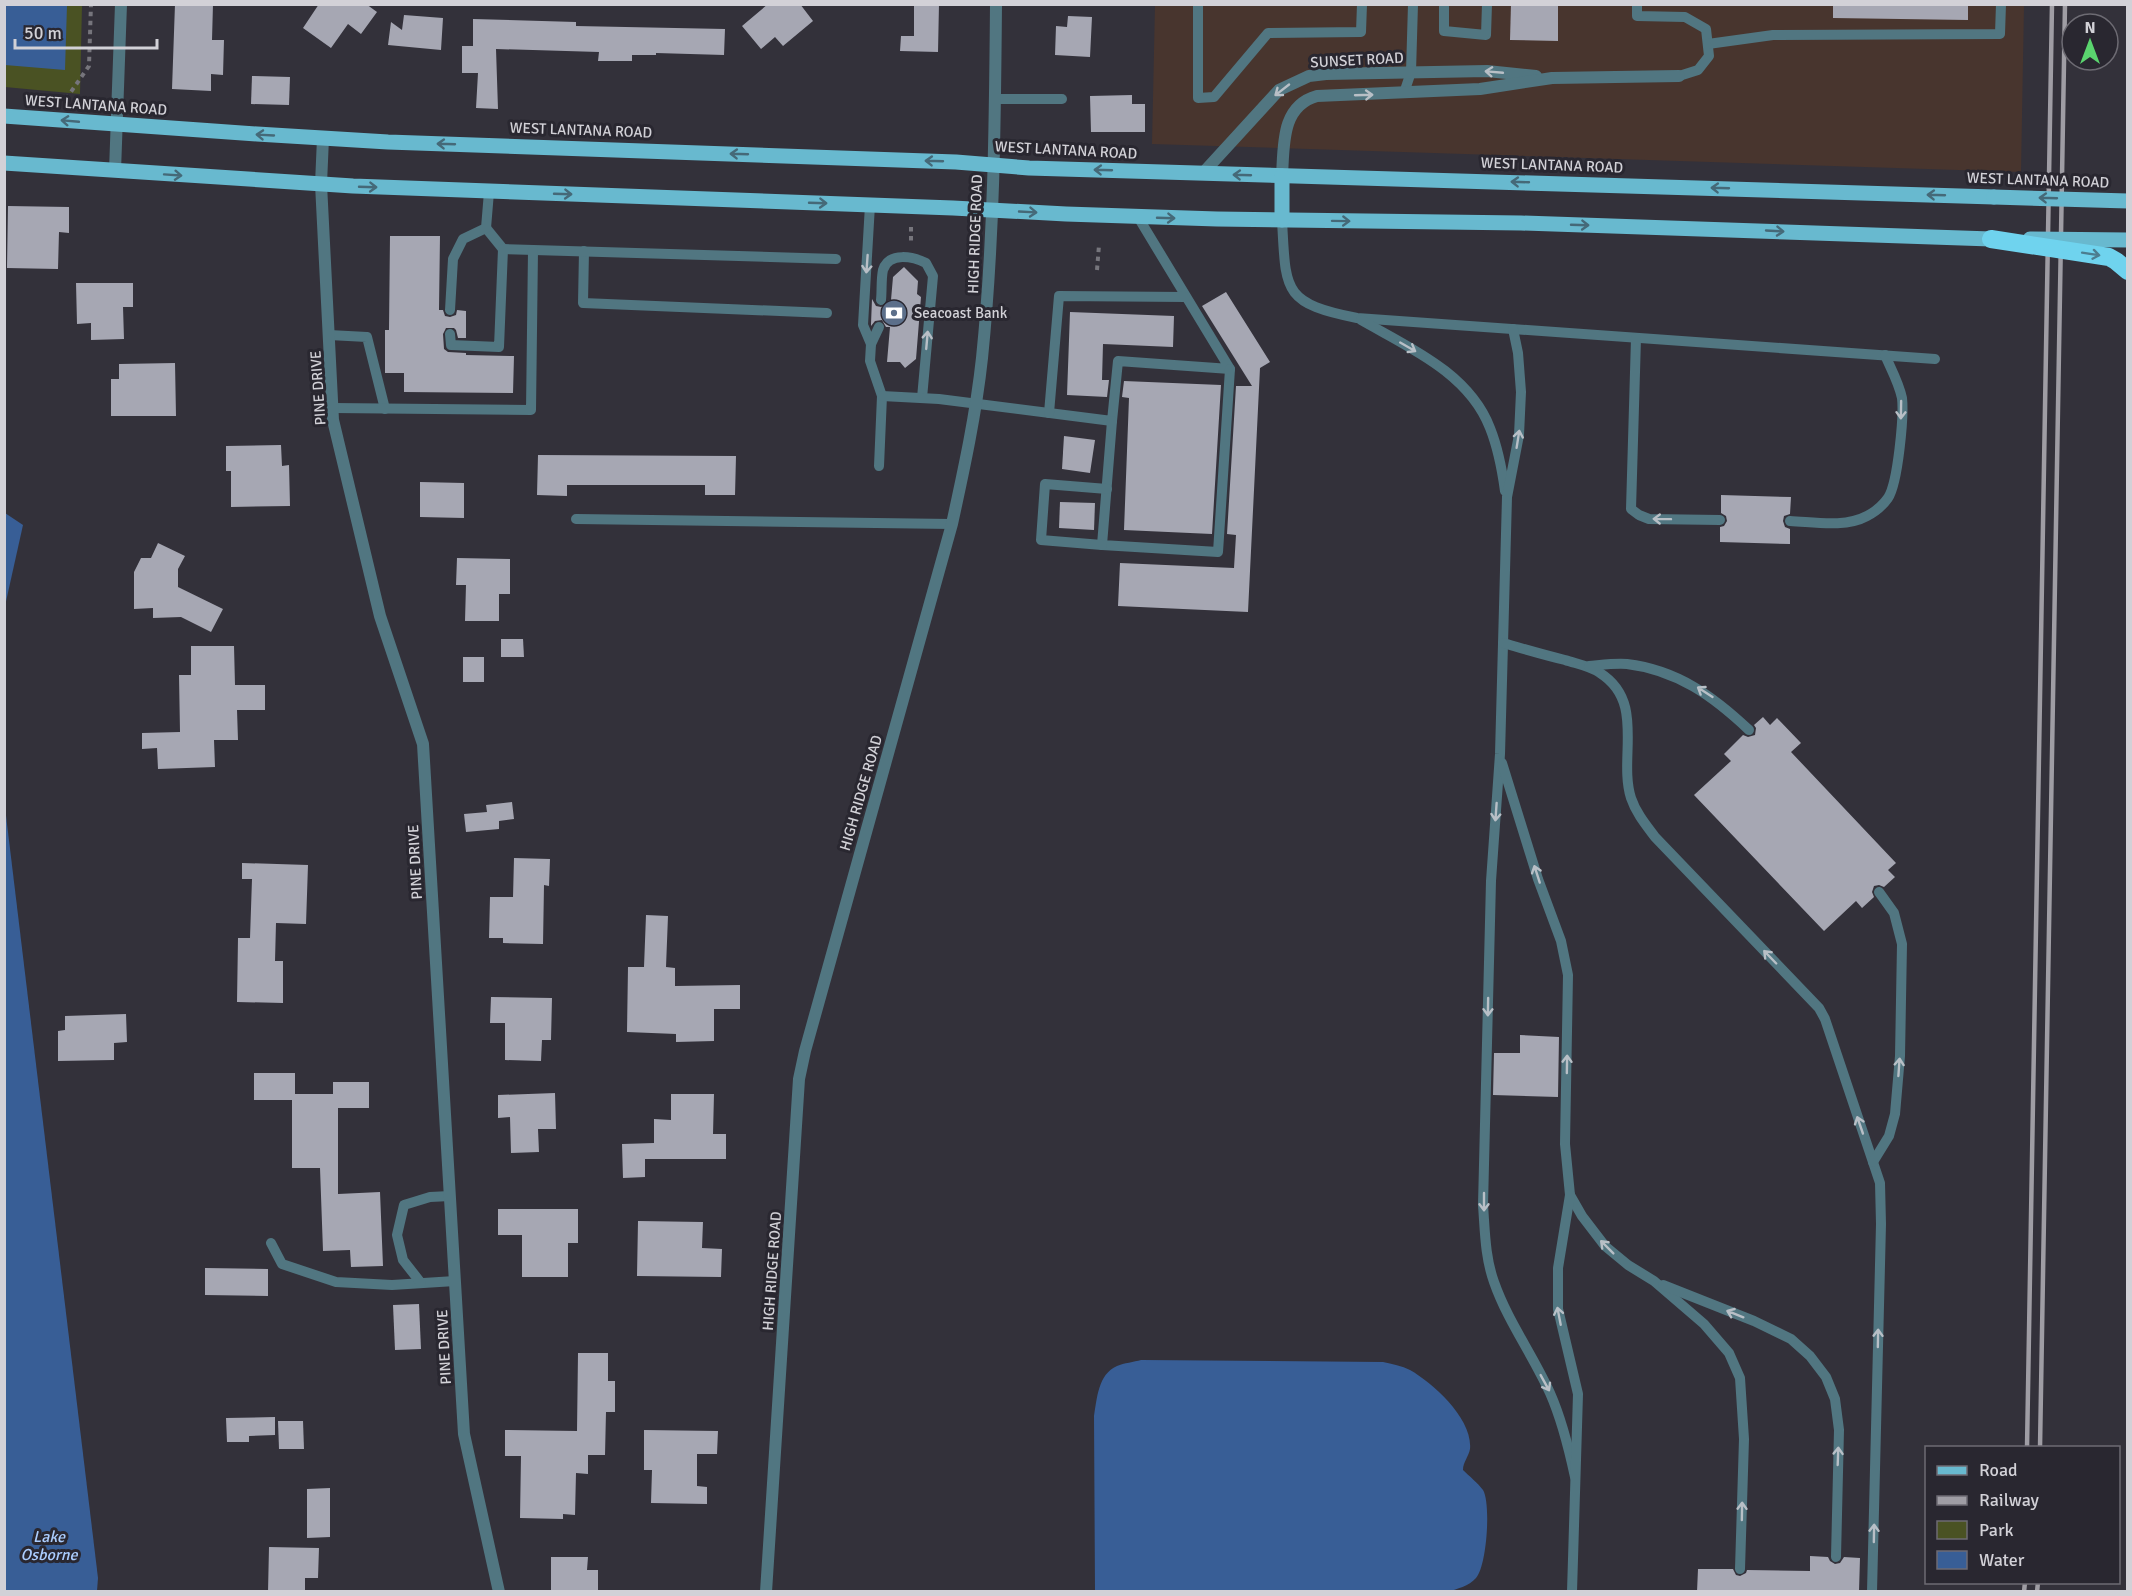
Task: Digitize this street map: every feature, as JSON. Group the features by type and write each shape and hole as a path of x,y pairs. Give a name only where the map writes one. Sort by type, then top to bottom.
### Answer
{"highway":[{"path":"1991,239 2101,255 2116,261 2127,271"}],"main road":[{"name":"WEST LANTANA ROAD","path":"4,116 323,138 956,162 1029,168 2127,201"},
{"path":"4,163 321,184 1138,217 1521,223 1991,239 2127,240"},
{"path":"1282,176 1282,220"}],"street":[{"path":"115,171 121,4"},
{"name":"HIGH RIDGE ROAD","path":"766,1592 799,1079 952,524 969,446 982,361 989,276 996,4"},
{"name":"SUNSET ROAD","path":"1203,173 1279,90 1309,76 1487,70 1552,78"},
{"name":"SUNSET ROAD","path":"1282,176 1286,127 1291,114 1307,99 1317,96 1480,89 1552,78 1679,76"},
{"name":"PINE DRIVE","path":"323,138 321,184 333,420 380,616 423,744 464,1434 499,1592"}],"lane":[{"path":"1198,4 1198,98 1214,97 1268,33 1361,32 1362,4"},
{"path":"1404,93 1410,72 1413,4"},
{"path":"1444,4 1444,31 1486,35 1487,4"},
{"path":"1637,4 1637,15 1685,17 1706,29 1709,56 1698,70 1679,76"},
{"path":"1708,44 1773,35 2000,34 2001,4"},
{"path":"994,99 1062,99"},
{"path":"450,334 451,345 499,347 503,249 486,228 489,192"},
{"path":"870,205 863,325 871,345"},
{"path":"1107,489 1045,484 1041,540 1218,552 1230,369 1138,217"},
{"path":"1282,220 1285,271 1292,290 1302,300 1322,311 1357,318 1935,359"},
{"path":"450,310 453,259 463,239 486,228"},
{"path":"503,249 836,259"},
{"path":"333,408 531,410 533,249"},
{"path":"584,251 583,303 827,313"},
{"path":"881,300 884,269 889,262 896,258 911,258 926,263 933,276 922,398"},
{"path":"1049,413 1059,296 1185,297"},
{"path":"1357,318 1439,365 1471,395 1490,426 1500,459 1507,497"},
{"path":"879,327 871,345 870,361 882,396 879,466"},
{"path":"1513,329 1518,353 1521,392 1519,435 1507,497 1500,754 1491,881 1485,1247 1493,1281 1507,1314 1550,1393 1562,1423 1575,1477"},
{"path":"329,335 367,337 385,409"},
{"path":"1636,338 1631,509 1649,519 1720,520"},
{"path":"1790,521 1847,522 1865,517 1877,510 1889,497 1895,477 1902,398 1885,355"},
{"path":"1102,544 1118,361 1230,369"},
{"path":"882,396 922,398 1112,421"},
{"path":"576,519 952,524"},
{"path":"1503,643 1585,666 1601,673 1614,687 1623,701 1628,717 1630,796 1640,817 1655,837 1819,1008 1825,1019 1880,1183 1881,1224 1872,1592"},
{"path":"1585,666 1624,664 1673,675 1715,699 1749,730"},
{"path":"1500,754 1538,879 1561,941 1568,975 1565,1144 1570,1195 1558,1268 1558,1309 1578,1394 1572,1592"},
{"path":"1873,1162 1889,1136 1895,1114 1900,1056 1902,944 1894,913 1879,892"},
{"path":"1570,1195 1582,1216 1605,1246 1628,1265 1654,1281 1704,1324 1729,1353 1740,1378 1744,1439 1740,1569"},
{"path":"421,1283 403,1260 397,1234 404,1205 430,1197 450,1196"},
{"path":"271,1243 282,1264 336,1282 392,1285 455,1281"},
{"path":"1654,1281 1754,1321 1791,1339 1810,1356 1826,1377 1835,1399 1839,1430 1836,1557"}],"path":[{"path":"66,99 89,66 91,4"},
{"path":"911,228 911,249"},
{"path":"1097,270 1099,245"}],"shaded area":[{"path":"1155,5 2024,5 2021,172 1152,144"}],"green space":[{"path":"4,5 82,5 80,94 5,87"}],"water":[{"path":"4,5 67,5 65,70 5,65"},
{"path":"5,513 23,525 5,606"},
{"name":"Lake Osborne","path":"4,799 98,1578 97,1591 5,1591"},
{"path":"1141,1360 1383,1362 1410,1370 1430,1384 1450,1403 1465,1426 1469,1438 1470,1449 1463,1470 1483,1490 1487,1508 1483,1561 1476,1578 1466,1585 1447,1592 1095,1591 1094,1416 1098,1395 1102,1381 1111,1370 1120,1365"}],"building":[{"path":"175,4 213,4 212,40 224,40 223,75 211,74 211,91 172,89"},
{"path":"319,4 366,4 377,12 361,34 348,24 331,48 303,28"},
{"path":"768,4 800,4 813,21 783,46 775,37 761,49 742,26"},
{"path":"914,4 939,4 938,52 900,51 901,36 914,36"},
{"path":"1511,4 1558,4 1558,41 1510,40"},
{"path":"1833,4 1968,4 1968,20 1833,18"},
{"path":"404,15 443,18 441,50 388,45 391,22 402,30"},
{"path":"1068,16 1092,17 1090,57 1055,55 1056,26 1067,27"},
{"path":"473,19 576,22 576,26 725,29 724,55 656,53 656,55 632,55 632,61 598,61 599,52 496,49 498,109 476,108 478,73 462,73 462,46 473,46"},
{"path":"252,76 290,77 289,105 251,104"},
{"path":"1132,95 1132,104 1145,104 1145,132 1091,132 1090,96"},
{"path":"8,206 69,207 69,233 59,232 58,269 7,268"},
{"path":"390,236 440,236 439,310 443,310 445,316 450,317 456,315 457,310 466,311 466,338 458,338 454,328 446,328 443,334 444,349 448,352 466,353 466,355 514,356 513,393 404,392 404,373 385,373 385,330 389,330"},
{"name":"Seacoast Bank","path":"904,267 918,281 917,294 921,297 916,359 905,368 900,362 887,362 890,327 886,327 882,320 875,321 871,326 872,299 876,306 887,305 891,300 893,277"},
{"path":"76,283 133,283 133,307 123,307 124,339 91,340 91,323 77,324"},
{"path":"1226,292 1270,362 1260,368 1248,612 1118,606 1120,563 1234,568 1236,535 1227,534 1236,386 1252,386 1202,306"},
{"path":"1070,312 1174,316 1173,347 1103,344 1102,380 1109,380 1107,397 1067,395"},
{"path":"175,363 176,416 111,416 111,379 119,379 119,364"},
{"path":"1124,381 1221,385 1212,534 1124,530 1129,398 1122,397"},
{"path":"1064,436 1095,440 1090,473 1062,469"},
{"path":"281,445 282,466 289,465 290,506 231,507 231,471 226,471 226,446"},
{"path":"538,455 736,456 735,495 705,495 705,485 567,485 567,496 537,495"},
{"path":"420,482 464,483 464,518 420,517"},
{"path":"1721,495 1791,497 1790,514 1784,516 1783,521 1785,527 1790,529 1790,544 1720,542 1720,527 1724,526 1727,521 1726,516 1721,513"},
{"path":"1060,502 1095,503 1094,530 1059,528"},
{"path":"158,543 185,556 178,569 178,587 223,609 211,632 181,617 153,618 153,608 134,609 134,572 141,558 151,558"},
{"path":"457,558 510,559 510,594 499,594 499,621 465,621 466,585 456,585"},
{"path":"501,639 523,639 524,657 501,657"},
{"path":"191,646 234,646 235,685 265,685 265,710 237,710 238,740 214,740 215,767 158,769 157,748 142,749 142,733 180,732 179,675 191,675"},
{"path":"463,657 484,657 484,682 463,682"},
{"path":"1763,717 1770,725 1777,718 1801,743 1791,752 1896,863 1888,870 1895,877 1884,887 1874,886 1872,892 1874,897 1862,908 1856,901 1824,931 1694,795 1731,761 1724,754 1743,735 1748,737 1755,735 1754,725"},
{"path":"512,802 514,819 499,821 499,829 466,832 464,814 487,812 486,805"},
{"path":"514,858 550,859 549,886 544,885 543,944 503,943 503,938 489,938 490,897 513,897"},
{"path":"242,863 308,865 306,924 276,923 275,961 283,961 283,1003 237,1002 238,938 250,938 252,879 242,879"},
{"path":"646,915 668,916 666,967 675,968 675,986 740,985 740,1009 714,1009 714,1041 676,1042 676,1034 627,1032 628,967 644,967"},
{"path":"491,997 552,998 551,1040 542,1040 541,1061 505,1060 505,1023 490,1023"},
{"path":"126,1014 127,1042 114,1043 114,1060 58,1061 58,1031 65,1030 65,1016"},
{"path":"1520,1035 1559,1037 1558,1097 1493,1095 1494,1053 1520,1053"},
{"path":"254,1073 295,1073 295,1094 333,1094 333,1082 369,1082 369,1108 338,1108 338,1194 380,1192 383,1266 351,1267 350,1250 323,1251 320,1168 292,1168 292,1100 254,1100"},
{"path":"555,1093 556,1129 538,1129 539,1152 511,1153 510,1117 498,1118 498,1095"},
{"path":"671,1094 714,1094 713,1134 726,1134 726,1159 645,1159 645,1177 623,1178 622,1144 654,1143 654,1119 671,1120"},
{"path":"498,1209 578,1209 578,1243 568,1243 568,1277 522,1277 522,1235 498,1235"},
{"path":"638,1221 703,1222 702,1248 722,1249 721,1277 637,1276"},
{"path":"205,1268 268,1269 268,1296 205,1295"},
{"path":"419,1304 421,1349 395,1350 393,1305"},
{"path":"578,1353 608,1353 608,1381 615,1381 615,1412 606,1412 605,1455 588,1455 588,1474 576,1473 575,1515 563,1514 563,1519 520,1518 521,1456 505,1456 505,1430 577,1431"},
{"path":"275,1417 275,1435 249,1436 249,1442 227,1442 226,1418"},
{"path":"278,1421 303,1421 304,1449 279,1449"},
{"path":"644,1430 718,1431 717,1454 697,1454 697,1486 707,1487 707,1504 651,1503 652,1470 644,1470"},
{"path":"330,1488 330,1537 307,1538 307,1489"},
{"path":"269,1547 319,1548 318,1578 305,1578 305,1592 268,1592"},
{"path":"1810,1556 1828,1557 1835,1564 1840,1563 1844,1557 1860,1558 1859,1592 1697,1592 1698,1569 1733,1569 1736,1575 1740,1576 1747,1570 1810,1571"},
{"path":"551,1557 588,1557 587,1570 598,1570 598,1592 551,1592"}],"railway":[{"path":"2027,1446 2052,4"},
{"path":"2040,1446 2065,4"},
{"path":"2024,1592 2025,1584"},
{"path":"2037,1592 2038,1584"}],"place":[{"name":"Seacoast Bank","path":"894,313"}]}
